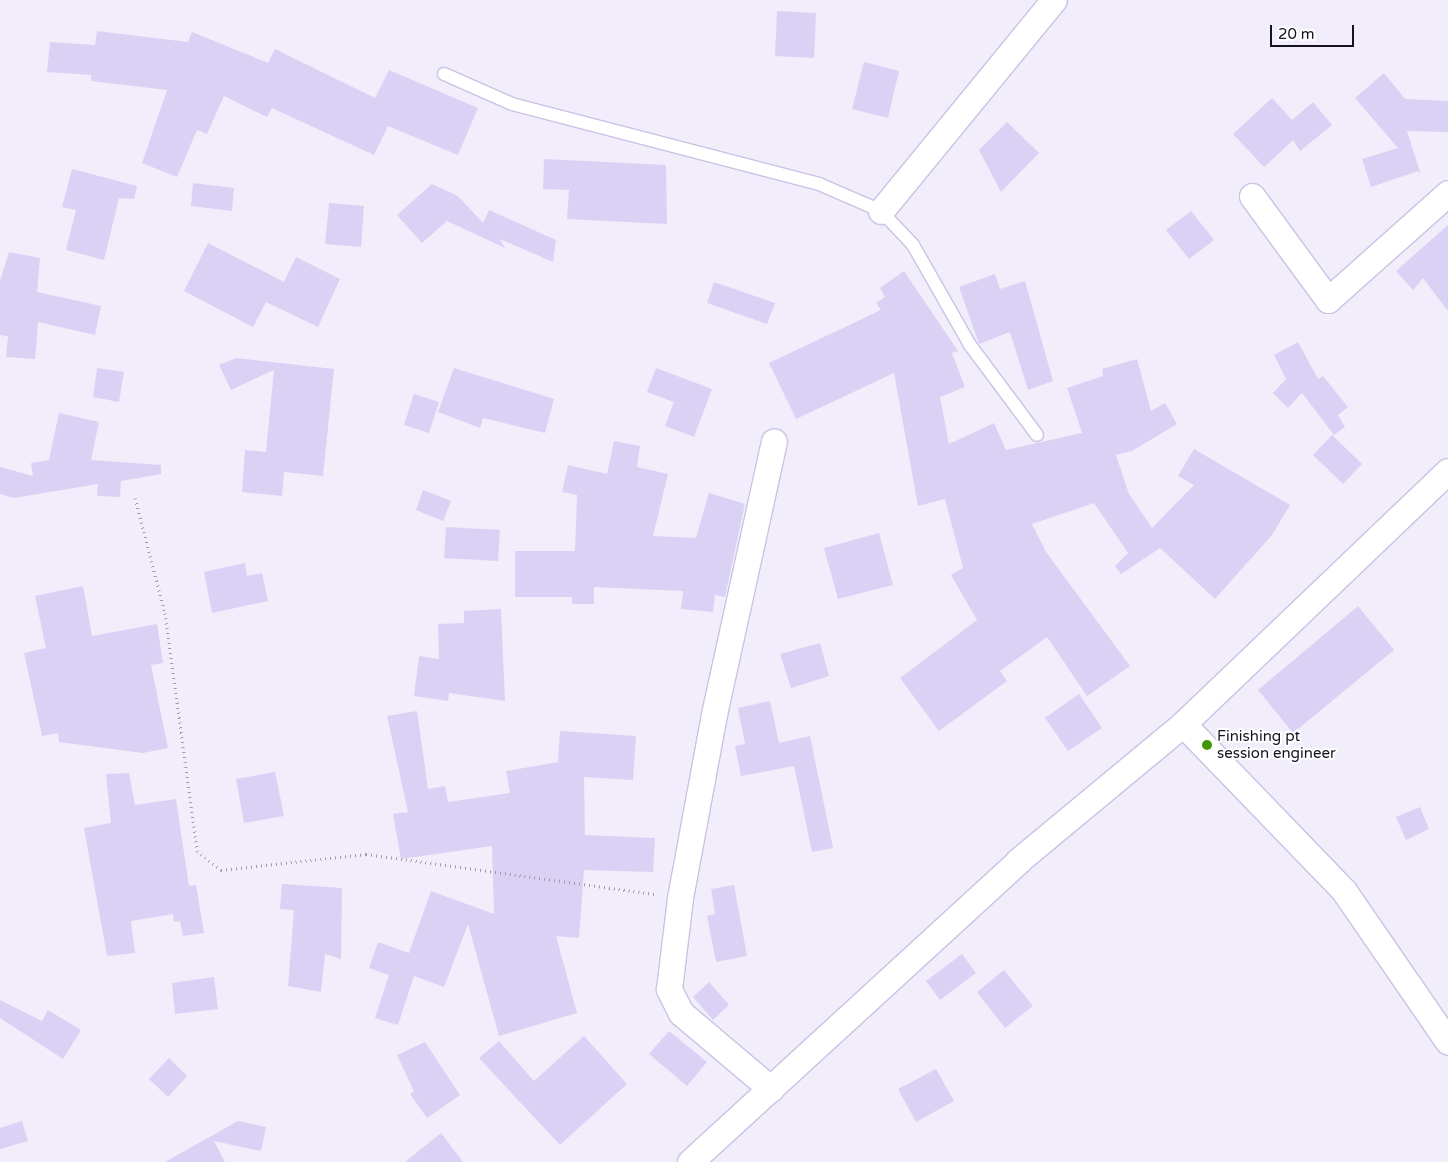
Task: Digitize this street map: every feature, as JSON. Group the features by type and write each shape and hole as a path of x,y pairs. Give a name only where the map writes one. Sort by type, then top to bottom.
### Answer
{"street":[{"path":"881,211 1054,0"},
{"path":"1252,196 1328,300 1448,193"},
{"path":"771,1089 681,1014 669,989 680,898 714,714 774,442"},
{"path":"690,1162 1018,861 1183,724 1448,471"},
{"path":"1183,724 1344,891 1448,1042"}],"lane":[{"path":"444,74 512,104 819,184 881,211 913,245 970,345 1037,435"}],"path":[{"path":"135,498 165,613 197,851 221,870 366,854 680,898"}],"building":[{"path":"777,11 816,13 814,58 775,56"},
{"path":"97,31 188,42 192,32 268,63 275,49 375,98 389,70 478,108 458,155 388,126 374,155 272,108 267,117 224,96 207,134 197,130 177,177 142,163 167,90 91,81 91,75 47,72 50,42 95,45"},
{"path":"864,62 899,71 888,118 852,109"},
{"path":"1384,73 1405,99 1448,101 1448,132 1407,131 1421,175 1418,171 1371,187 1362,159 1398,148 1355,98"},
{"path":"1272,98 1292,120 1313,102 1332,125 1300,151 1293,140 1264,167 1233,134"},
{"path":"1007,122 1039,153 1001,192 979,150"},
{"path":"544,159 666,165 667,224 567,219 569,190 543,189"},
{"path":"72,169 137,186 134,199 119,198 104,260 66,250 76,210 62,207"},
{"path":"193,183 234,188 232,211 191,206"},
{"path":"432,184 458,196 483,223 489,210 556,240 553,262 500,239 505,248 447,221 422,243 397,215"},
{"path":"329,203 364,206 361,247 325,244"},
{"path":"1191,211 1214,240 1189,259 1166,230"},
{"path":"1448,225 1448,311 1423,278 1413,290 1396,271"},
{"path":"208,243 284,282 296,257 340,279 318,327 266,302 253,327 184,291"},
{"path":"9,252 40,258 37,292 101,306 95,335 38,322 35,359 6,357 8,336 0,335 0,281"},
{"path":"904,271 958,351 952,353 965,387 940,397 949,444 994,423 1006,450 1082,433 1067,388 1103,376 1102,369 1137,359 1151,411 1165,403 1177,424 1132,451 1116,455 1129,494 1152,528 1194,485 1178,476 1194,449 1290,505 1272,535 1215,599 1160,548 1121,574 1115,566 1128,553 1094,503 1032,524 1046,552 1130,666 1087,696 1047,637 1000,671 1007,681 939,731 900,678 977,620 951,575 963,568 945,499 918,506 894,373 796,419 769,363 881,310 876,303 885,297 880,288"},
{"path":"995,274 1000,289 1025,281 1053,381 1028,390 1010,332 979,344 959,287"},
{"path":"714,282 775,303 767,324 707,303"},
{"path":"1298,342 1318,379 1323,376 1348,407 1338,415 1345,427 1334,435 1302,393 1288,408 1273,393 1286,379 1274,355"},
{"path":"236,358 334,369 323,476 284,472 282,496 242,492 245,450 266,452 274,370 231,390 219,365"},
{"path":"97,368 124,372 119,402 93,397"},
{"path":"454,368 554,399 545,433 483,418 480,428 438,412"},
{"path":"656,368 712,389 694,437 665,426 674,402 647,392"},
{"path":"414,394 439,402 429,433 404,425"},
{"path":"59,413 99,422 91,460 161,465 161,474 121,481 120,497 97,496 98,484 14,498 0,494 0,467 33,476 31,463 49,460"},
{"path":"1332,435 1362,464 1343,484 1313,455"},
{"path":"614,441 640,446 637,467 668,474 653,536 696,538 709,493 745,504 725,597 715,595 713,612 681,609 683,591 594,587 594,604 572,604 572,597 515,597 515,551 575,551 577,495 562,492 568,465 607,474"},
{"path":"423,490 451,501 443,521 416,510"},
{"path":"446,527 500,530 498,561 444,558"},
{"path":"879,533 893,585 838,599 824,548"},
{"path":"245,563 247,576 262,573 268,601 212,613 204,572"},
{"path":"83,586 92,636 157,624 163,663 151,665 168,748 143,753 59,742 58,733 42,736 24,653 46,648 35,596"},
{"path":"1358,606 1394,650 1293,733 1258,690"},
{"path":"501,609 505,701 449,693 448,701 414,696 419,656 439,659 438,624 464,623 464,611"},
{"path":"820,643 829,676 791,688 780,654"},
{"path":"1079,694 1102,728 1068,751 1045,718"},
{"path":"770,701 779,743 810,736 833,848 812,852 794,766 741,776 735,746 745,744 738,708"},
{"path":"417,711 428,789 445,786 448,802 510,793 506,771 558,762 560,731 636,736 633,780 584,777 585,835 655,838 653,872 584,870 579,938 556,936 577,1013 499,1036 468,924 444,987 414,976 398,1025 375,1018 389,975 369,968 378,942 409,953 431,891 494,914 492,846 401,859 393,814 408,812 387,716"},
{"path":"275,772 284,816 244,823 236,779"},
{"path":"129,773 135,805 176,799 189,886 196,885 204,933 183,936 180,921 174,922 173,914 131,921 135,953 107,956 84,828 111,823 106,774"},
{"path":"1420,807 1429,829 1406,840 1396,817"},
{"path":"282,884 342,888 341,959 325,954 321,992 288,986 294,910 280,909"},
{"path":"734,885 747,956 716,962 707,916 715,914 711,889"},
{"path":"962,954 976,973 940,1000 926,981"},
{"path":"1004,970 1033,1006 1005,1028 977,992"},
{"path":"214,977 218,1009 175,1014 172,983"},
{"path":"709,982 729,1005 713,1020 693,997"},
{"path":"0,1000 42,1021 48,1010 81,1030 63,1059 0,1018"},
{"path":"669,1031 707,1062 687,1086 649,1054"},
{"path":"584,1036 627,1084 560,1145 479,1058 499,1041 534,1081"},
{"path":"425,1042 460,1095 427,1118 410,1094 414,1091 397,1055"},
{"path":"169,1058 187,1076 168,1097 149,1079"},
{"path":"936,1069 954,1101 916,1122 898,1089"},
{"path":"22,1121 28,1141 0,1149 0,1128"},
{"path":"238,1121 266,1127 261,1151 214,1141 225,1162 165,1162"},
{"path":"441,1133 463,1162 405,1162"}],"place":[{"name":"Finishing pt session engineer","path":"1207,745"}]}
